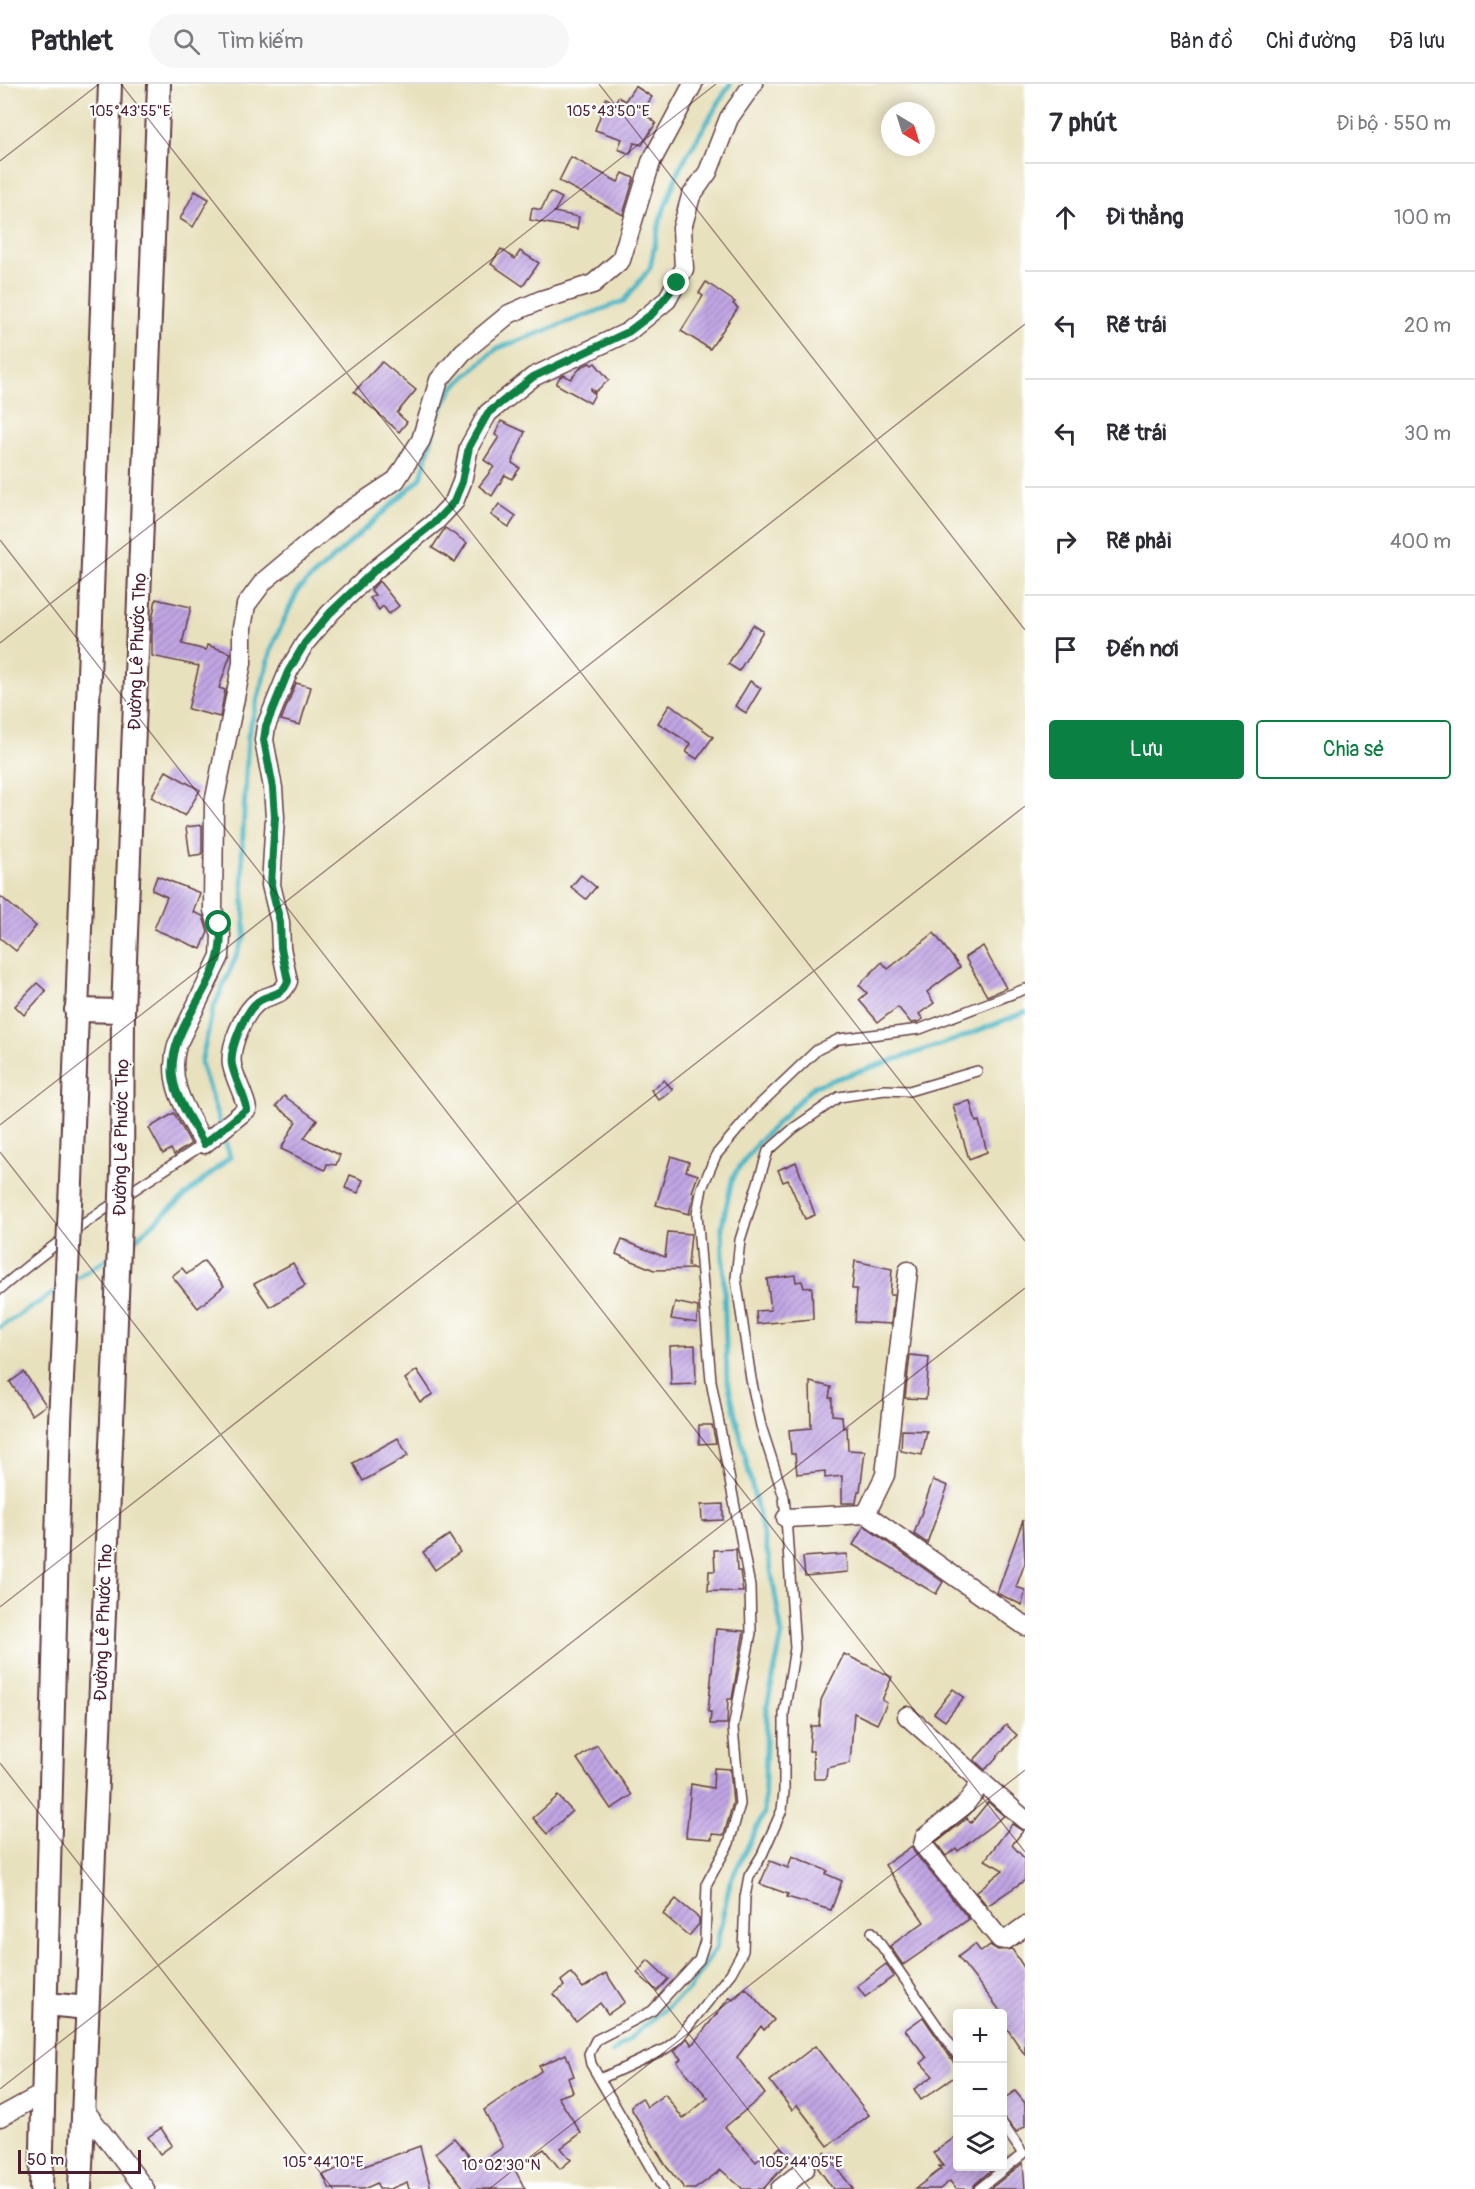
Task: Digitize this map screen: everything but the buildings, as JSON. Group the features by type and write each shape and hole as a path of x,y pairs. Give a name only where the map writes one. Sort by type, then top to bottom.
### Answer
{"street":[{"path":"41,2189 60,1422 71,1182 110,84"},
{"name":"Đường Lê Phước Thọ","path":"80,2189 122,1172 123,1011 159,84"},
{"path":"693,84 651,162 621,260 593,284 541,300 509,314 463,351 439,380 421,441 396,480 343,515 264,581 246,605 242,628 242,663 214,803 213,910 222,945 173,1061 175,1088 207,1141 247,1109 231,1062 238,1034 255,1004 277,996 288,981 281,948 280,922 271,885 275,817 273,788 264,740 266,726 288,672 305,643 330,613 376,569 435,522 454,502 462,482 469,447 488,413 533,377 628,332 667,300 684,269 681,234 691,196 708,172 729,118 753,84"},
{"path":"76,1010 123,1011"},
{"path":"866,1514 885,1475 908,1271"},
{"path":"786,1518 866,1514 1025,1626"},
{"path":"907,1716 1025,1820"},
{"path":"982,1782 963,1807 925,1837 923,1845 999,1939 1006,1940 1025,1926"},
{"path":"47,2004 87,2008"},
{"path":"0,2117 44,2093"},
{"path":"84,2109 145,2189"},
{"path":"780,2189 806,2169"}],"lane":[{"path":"663,2189 591,2064 589,2054 591,2045 596,2040 652,2011 699,1960 705,1941 707,1883 729,1843 740,1804 733,1728 751,1633 751,1612 745,1555 726,1469 708,1352 698,1214 709,1167 716,1155 756,1108 829,1042 920,1029 1025,989"},
{"path":"600,2079 665,2049 677,2040 731,1973 743,1951 745,1897 749,1876 762,1856 782,1810 784,1713 795,1648 786,1518 784,1497 762,1426 751,1379 736,1278 740,1240 768,1151 794,1128 839,1097 885,1090 909,1092 977,1071"},
{"path":"0,1289 43,1252 97,1213 207,1141"},
{"path":"872,1932 953,2050"},
{"path":"1007,2130 1023,2154 1007,2167"},
{"path":"979,2189 1002,2171"}],"waterway":[{"path":"437,417 453,388 496,349 624,301 650,268 660,220 680,167 730,84"},
{"path":"126,1247 230,1157 201,1063 213,1009 245,936 242,852 248,735 272,646 298,590 421,478 434,429"},
{"path":"612,2053 689,1989 716,1948 730,1882 764,1813 767,1707 782,1635 770,1564 727,1378 722,1225 733,1176 759,1141 814,1086 957,1039 1025,1012"},
{"path":"72,1281 113,1255"},
{"path":"0,1327 60,1289"}],"route":[{"path":"219,924 222,935 219,956 177,1046 173,1061 175,1088 204,1144 245,1113 247,1106 231,1062 234,1048 244,1022 255,1004 260,1000 277,996 288,981 281,948 280,922 271,885 275,817 273,788 264,740 266,726 288,672 305,643 350,592 435,522 454,502 459,493 469,447 488,413 533,377 579,353 603,345 628,332 667,300 677,283"}]}
